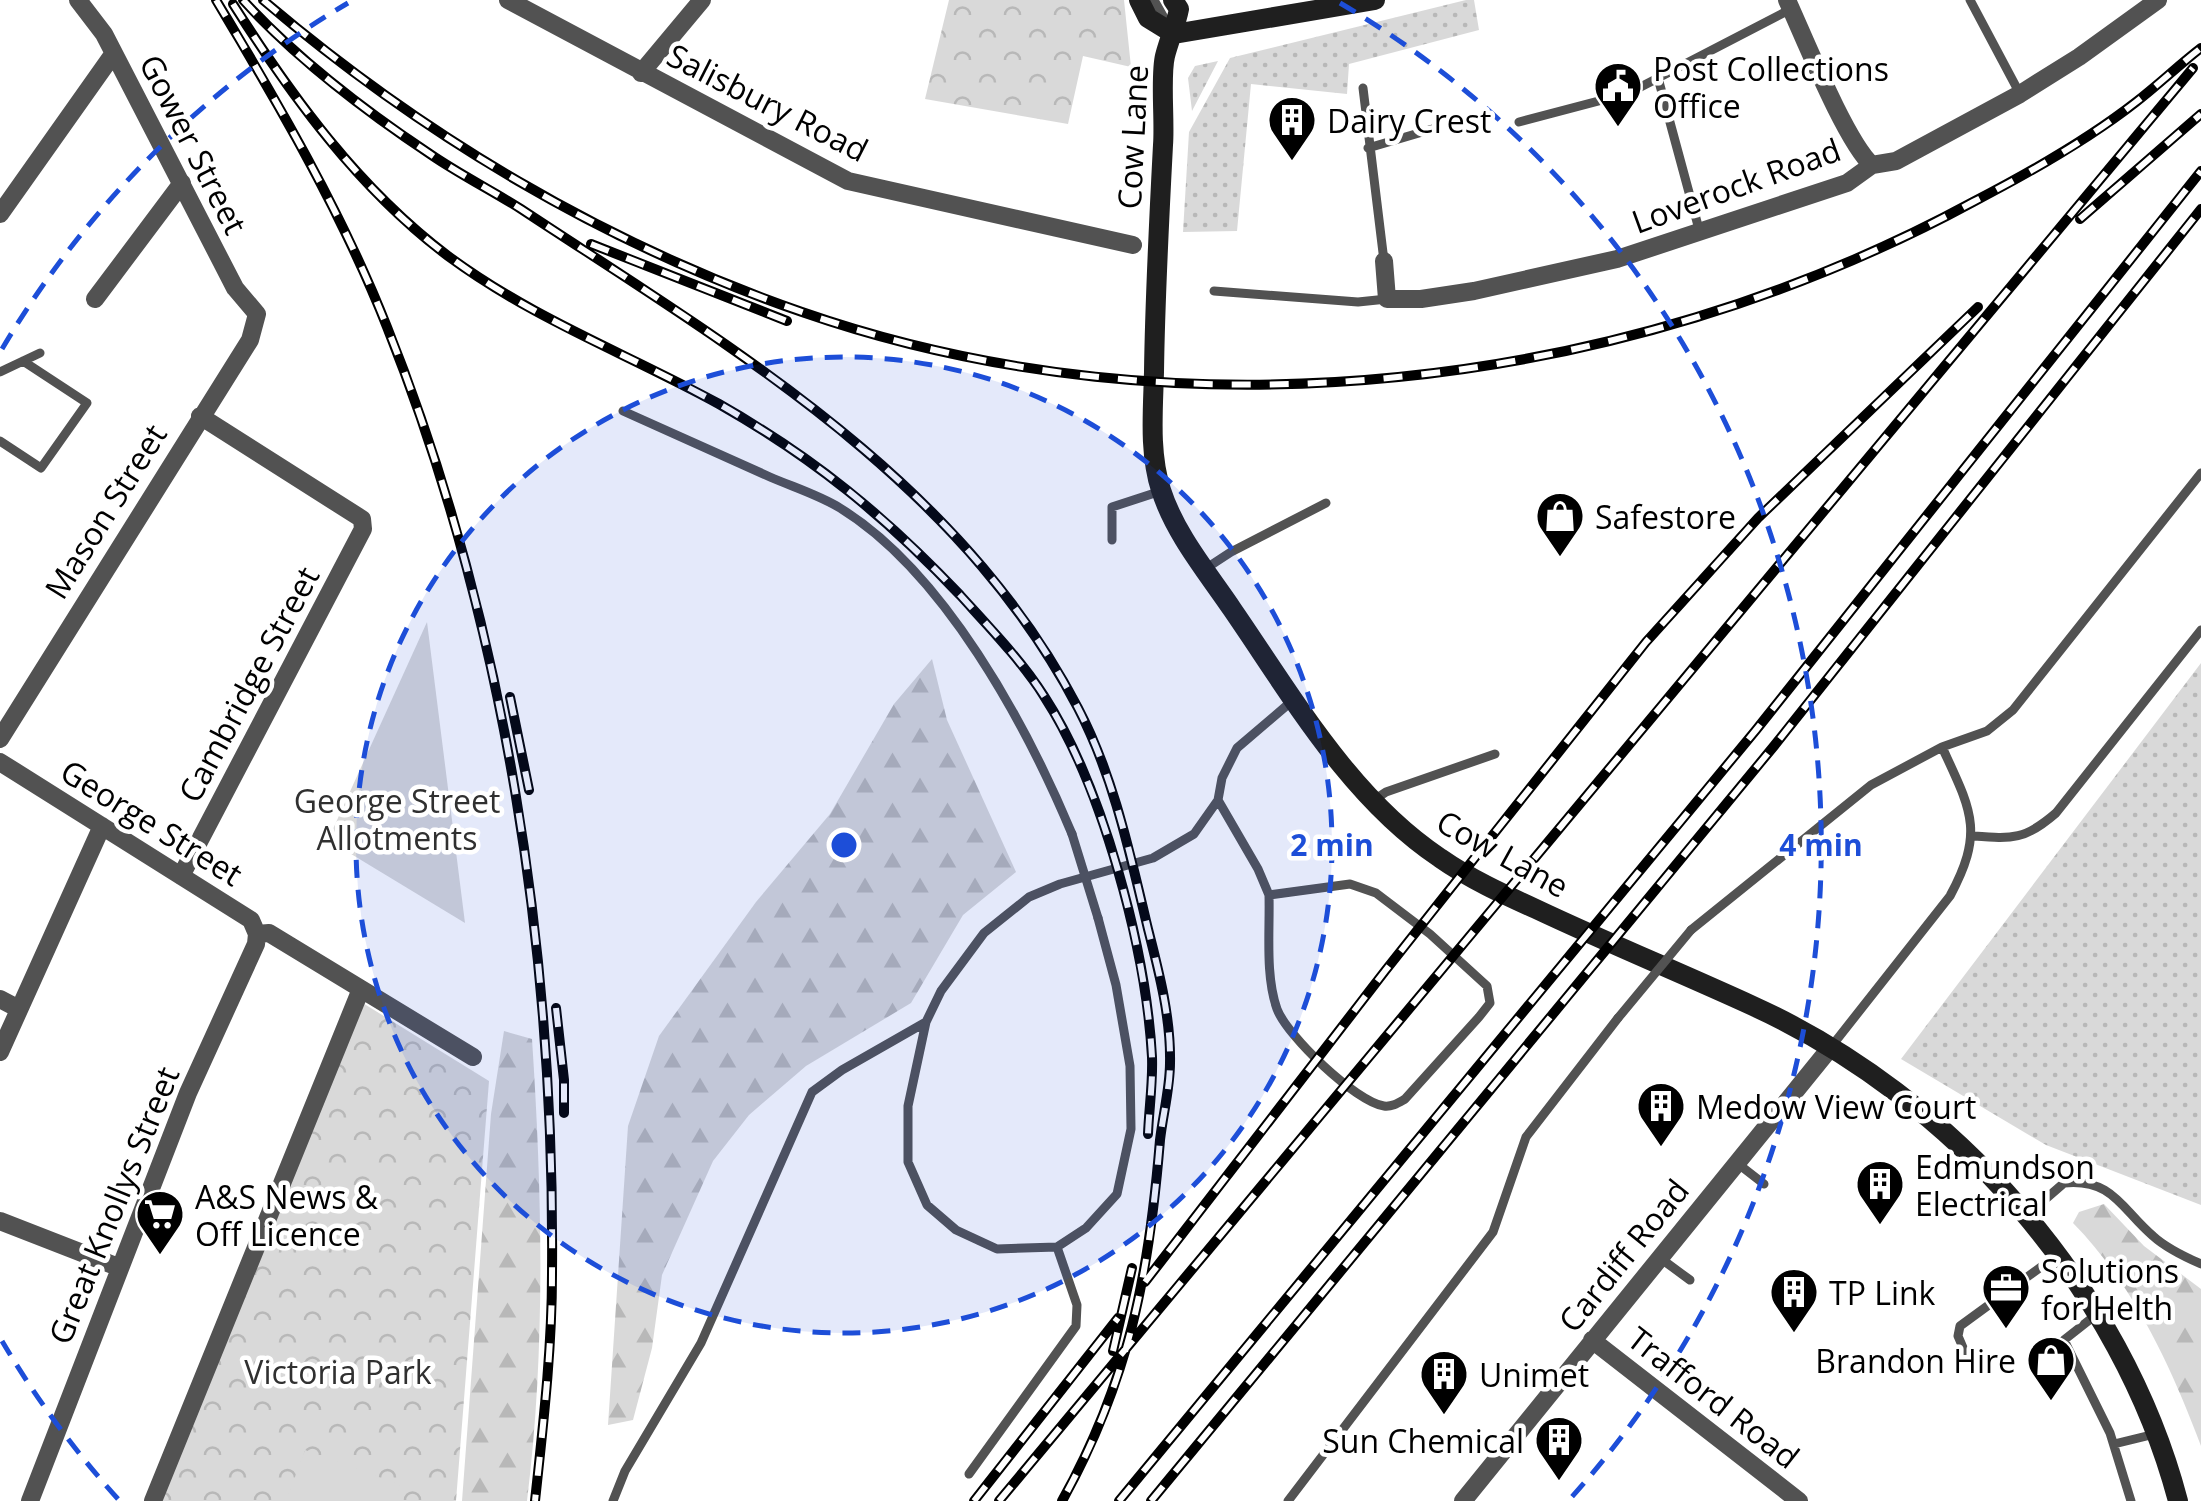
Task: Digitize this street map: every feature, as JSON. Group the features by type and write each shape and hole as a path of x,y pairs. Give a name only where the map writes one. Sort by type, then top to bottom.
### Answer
{"street":[{"name":"Gower Street","path":"78,0 104,34 235,288 257,314"},
{"name":"Salisbury Road","path":"508,0 848,181 1134,245"},
{"path":"641,72 702,0"},
{"path":"1140,0 1148,18 1174,34 1375,0"},
{"name":"Cow Lane","path":"1174,0 1180,9 1164,59 1164,146 1156,246 1155,458 1161,490 1175,522 1205,569 1350,774 1416,841 1480,883 1755,1006 1830,1047 1916,1108 1950,1138 2026,1216 2099,1312 2139,1387 2158,1433 2178,1501"},
{"name":"Loverock Road","path":"1387,299 1421,299 1617,260 1846,182 1872,165 1896,161 2020,94 2158,0"},
{"path":"1789,5 1862,156 1872,165"},
{"path":"0,214 114,53"},
{"path":"95,300 182,183"},
{"path":"1384,261 1387,299"},
{"name":"Mason Street","path":"0,739 250,340 257,314"},
{"name":"Cambridge Street","path":"181,876 364,529 362,519 200,416"},
{"name":"George Street","path":"0,762 251,920 257,934 269,933 473,1057"},
{"path":"0,1052 102,826"},
{"name":"Great Knollys Street","path":"30,1501 118,1267 257,934"},
{"path":"154,1501 361,989"},
{"path":"0,1000 19,1009"},
{"name":"Cardiff Road","path":"1463,1501 1830,1047"},
{"path":"0,1222 118,1267"},
{"name":"Trafford Road","path":"1592,1340 1799,1501"}],"lane":[{"path":"1154,0 1174,34"},
{"path":"1970,0 2020,94"},
{"path":"1519,122 1629,93 1789,5"},
{"path":"1658,78 1700,234"},
{"path":"1363,88 1384,261"},
{"path":"1368,148 1436,128"},
{"path":"1214,292 1358,302 1387,299"},
{"path":"0,372 40,353"},
{"path":"0,441 41,468 87,403 23,361"},
{"path":"623,411 838,508 888,544 934,595 1009,704 1044,769 1072,834 1098,918 1116,986 1130,1066 1131,1130 1116,1194 1086,1228 1057,1247 997,1249 956,1230 927,1205 908,1162 908,1106 926,1022 961,961 984,932 1006,914 1060,884 1152,858 1179,844 1208,818 1237,748 1294,699"},
{"path":"1288,1501 1494,1232 1526,1137 1692,930 1871,785 1942,747 1987,731 2013,710 2201,473"},
{"path":"1112,540 1112,507 1161,490"},
{"path":"1205,569 1326,503"},
{"path":"1973,836 2014,839 2035,831 2056,813 2201,630"},
{"path":"1830,1047 1950,896 1963,872 1973,836 1967,802 1942,747"},
{"path":"1374,800 1386,792 1495,754"},
{"path":"1218,800 1269,894 1272,982 1277,1009 1287,1028 1328,1070 1380,1106 1391,1106 1405,1099 1490,1003 1487,986 1472,970 1376,893 1350,884 1269,894"},
{"path":"613,1501 625,1471 701,1343 812,1092 842,1070 926,1022"},
{"path":"1737,1163 1764,1184"},
{"path":"2026,1216 2064,1183 2093,1185 2114,1193 2157,1240 2201,1264"},
{"path":"969,1474 1076,1326 1077,1306 1057,1247"},
{"path":"1967,1357 1958,1336 1960,1326 2058,1254"},
{"path":"1659,1257 1690,1280"},
{"path":"2099,1312 2064,1340 2114,1444 2132,1501"},
{"path":"2114,1444 2158,1433"}],"green space":[{"path":"949,0 1124,0 1131,67 1083,56 1068,124 925,99"},
{"path":"1474,0 1479,30 1349,64 1347,94 1251,84 1237,231 1183,232 1189,132 1230,58"},
{"path":"1218,61 1192,111 1188,78 1195,66"},
{"name":"George Street Allotments","path":"427,622 465,923 328,840"},
{"path":"932,659 947,720 1016,872 963,915 911,1003 806,1066 749,1115 713,1161 662,1275 652,1348 633,1420 608,1425 628,1126 659,1036 756,902 830,814 894,704"},
{"path":"2201,663 2201,1205 2046,1145 1901,1059"},
{"name":"Victoria Park","path":"353,997 489,1081 456,1501 147,1501"},
{"path":"504,1031 532,1039 540,1270 533,1443 527,1501 462,1501 491,1114"},
{"path":"2104,1204 2144,1246 2201,1289 2201,1446 2177,1386 2132,1299 2073,1223 2079,1212"},
{"path":"305,1450 400,1485 395,1501 286,1501"}],"railway":[{"path":"216,0 330,201 387,327 428,440 463,556 492,673 515,792 532,912 551,1154 550,1331 535,1501"},
{"path":"243,0 308,63 380,120 679,313 833,424 904,485 970,552 1028,626 1078,708 1102,761 1127,844 1164,995 1170,1063 1149,1237 1132,1326 1104,1413 1062,1501"},
{"path":"263,0 387,96 518,181 657,254 729,285 802,312 947,353 1095,377 1247,385 1398,377 1549,354 1696,317 1838,266 1994,191 2097,130 2201,48"},
{"path":"233,4 329,140 416,230 514,299 719,404 817,467 904,539 1015,657 1065,733 1103,822 1118,870 1148,1014 1152,1066 1148,1134"},
{"path":"999,1501 2193,68"},
{"path":"2080,219 2201,114"},
{"path":"1119,1501 1756,730 2201,171"},
{"path":"1151,1501 1774,746 2201,209"},
{"path":"591,244 787,321"},
{"path":"1145,1282 1646,642 1758,518 1978,307"},
{"path":"510,697 529,790"},
{"path":"556,1008 564,1113"},
{"path":"1113,1351 1132,1268"},
{"path":"974,1501 1118,1318"}],"place":[{"name":"Post Collections Office","path":"1618,128"},
{"name":"Dairy Crest","path":"1292,162"},
{"name":"Safestore","path":"1560,558"},
{"name":"Medow View Court","path":"1661,1148"},
{"name":"Edmundson Electrical","path":"1880,1226"},
{"name":"A&S News & Off Licence","path":"160,1256"},
{"name":"Solutions for Helth","path":"2006,1330"},
{"name":"TP Link","path":"1794,1334"},
{"name":"Brandon Hire","path":"2051,1402"},
{"name":"Unimet","path":"1444,1416"},
{"name":"Sun Chemical","path":"1559,1482"}]}
